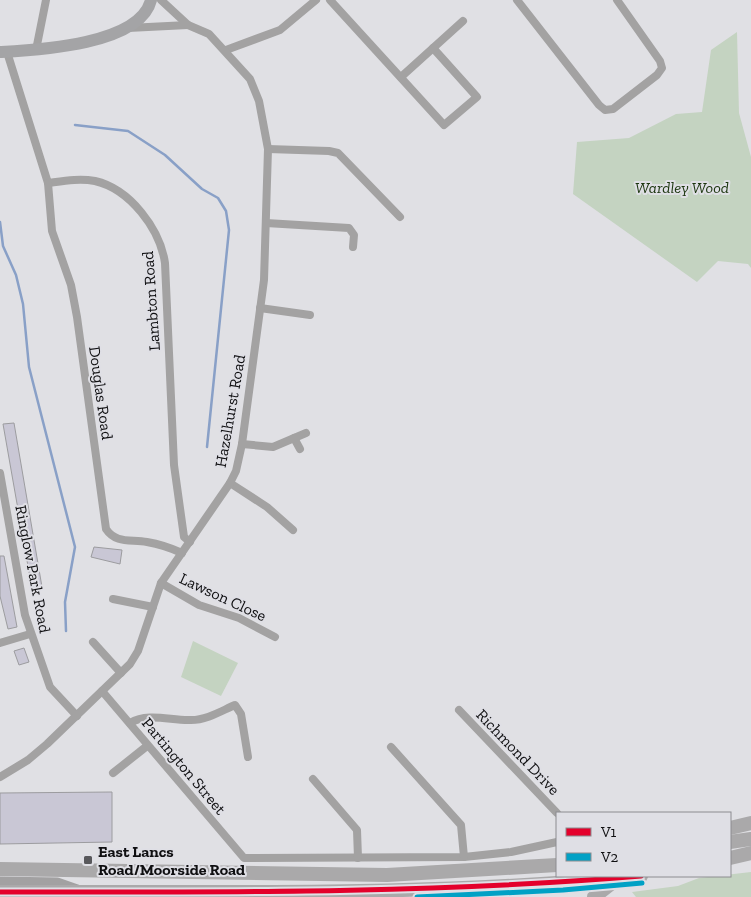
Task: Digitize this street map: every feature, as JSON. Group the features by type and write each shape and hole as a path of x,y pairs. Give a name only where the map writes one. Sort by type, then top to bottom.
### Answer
{"highway":[{"path":"731,828 751,823"},
{"path":"731,842 751,839"},
{"path":"731,859 751,855"},
{"path":"0,869 405,874 537,867 556,864"},
{"path":"0,892 397,896 502,890 635,877"},
{"path":"594,897 617,880"}],"main road":[{"path":"3,52 79,44 124,29 136,22 145,12 151,0"}],"street":[{"path":"36,50 46,0"},
{"name":"Hazelhurst Road","path":"161,0 188,26"},
{"path":"226,50 280,30 316,0"},
{"path":"330,0 444,125 477,97 433,48"},
{"path":"517,0 548,37 599,105 608,110 613,109 657,75 662,68 660,61 617,0"},
{"path":"401,77 463,21"},
{"name":"Hazelhurst Road","path":"0,777 28,760 77,716 122,673 138,651 161,583 230,483 236,471 242,444 264,280 268,149 260,101 250,79 226,50 209,34 188,26 144,26 124,29"},
{"path":"3,52 48,183"},
{"path":"268,149 329,151 338,154 396,208 400,217"},
{"name":"Lambton Road","path":"48,183 77,180 94,181 114,188 142,215 161,243 165,263 174,465 184,537 190,542"},
{"name":"Douglas Road","path":"48,183 52,230 72,285 106,529 113,537 122,541 146,542 182,553"},
{"path":"266,223 348,228 354,235 353,247"},
{"path":"260,308 310,314"},
{"path":"242,444 273,447 306,433"},
{"path":"294,438 300,449"},
{"name":"Ringlow Park Road","path":"0,473 30,634 50,687 77,716"},
{"path":"230,483 267,507 293,530"},
{"name":"Lawson Close","path":"161,583 199,605 239,618 274,637"},
{"path":"113,599 153,607"},
{"path":"0,643 30,634"},
{"path":"93,642 122,673"},
{"name":"Partington Street","path":"102,691 244,858 358,858"},
{"path":"130,723 137,719 149,718 192,720 214,715 235,705 241,714 241,741 248,757"},
{"name":"Richmond Drive","path":"459,710 557,812"},
{"path":"113,773 147,746"},
{"path":"391,747 461,825 464,857"},
{"path":"312,779 357,830 358,858 464,857 511,852 556,842"},
{"path":"405,858 405,874"},
{"path":"0,882 57,883 86,893"}],"green space":[{"name":"Wardley Wood","path":"737,32 739,113 751,157 751,268 748,264 718,261 697,282 573,194 577,142 629,138 676,114 702,112 711,50"},
{"path":"193,641 238,663 221,696 181,677"},
{"path":"751,872 751,897 636,897 632,892 678,886 699,878 731,877 731,874"}],"building":[{"path":"14,423 42,587 32,589 3,424"},
{"path":"94,547 122,550 120,564 91,557"},
{"path":"0,556 4,556 17,627 8,629 0,596"},
{"path":"24,648 29,662 19,665 14,651"},
{"path":"112,792 112,842 0,844 0,793"}],"waterway":[{"path":"75,125 128,131 165,155 202,189 218,198 226,211 229,230 207,447"},
{"path":"0,222 3,246 16,275 23,304 29,367 75,547 65,602 66,631"}],"transit line":[{"name":"V1","path":"0,892 321,891 481,886 628,877"},
{"name":"V2","path":"417,897 563,890 642,883"}],"place":[{"name":"East Lancs Road/Moorside Road","path":"88,860"}]}
